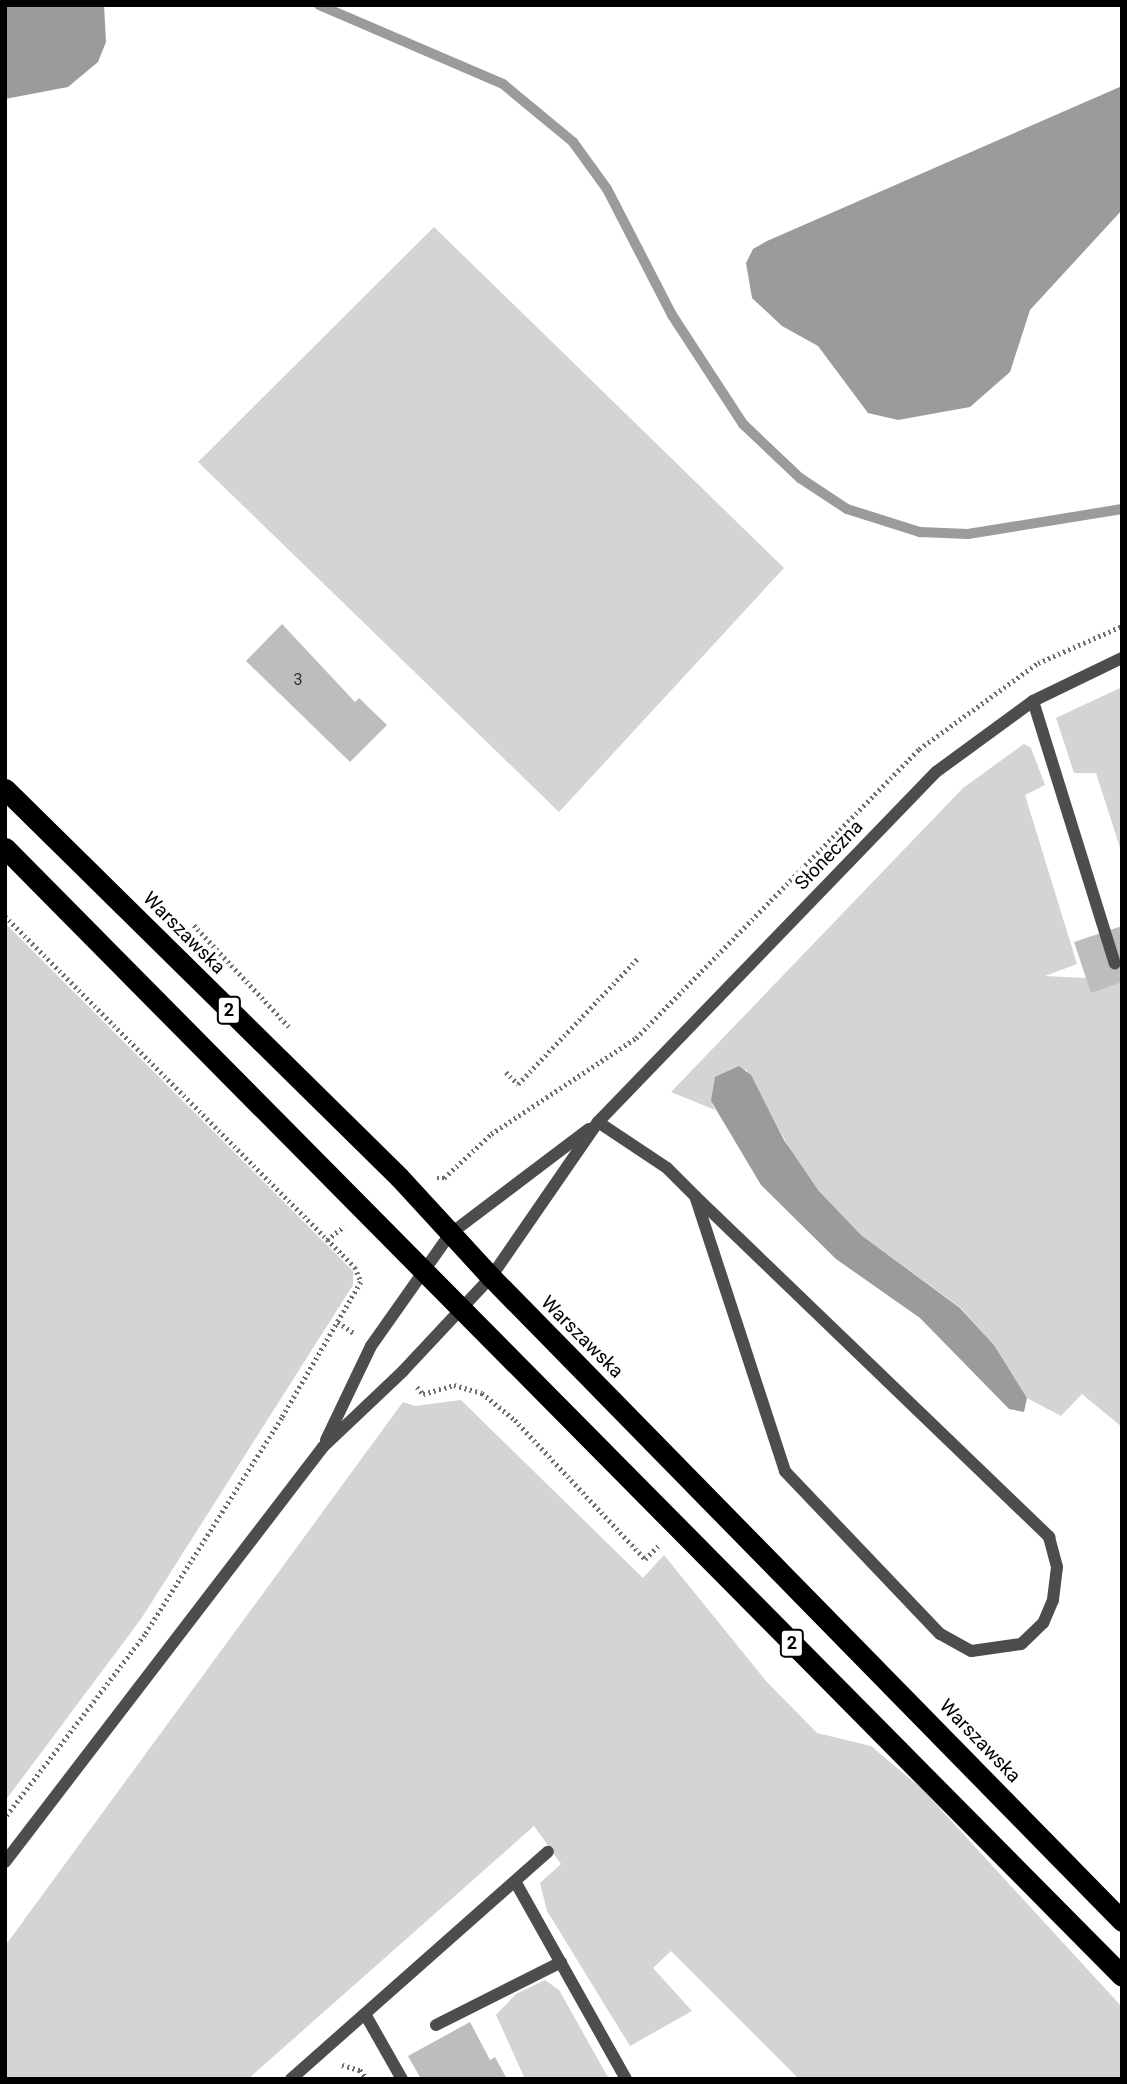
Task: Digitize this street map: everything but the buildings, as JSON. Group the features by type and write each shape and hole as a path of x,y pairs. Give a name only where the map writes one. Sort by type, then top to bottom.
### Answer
{"highway":[{"name":"Warszawska","path":"5,789 399,1177 491,1278 1122,1921"},
{"name":"2","path":"5,848 1122,1976"}],"street":[{"name":"Słoneczna","path":"323,1447 371,1346 422,1269 450,1234 598,1122 936,772 1032,701 1122,658"},
{"path":"1032,701 1115,964"},
{"name":"Słoneczna","path":"323,1447 403,1371 491,1278 598,1122"},
{"path":"598,1122 667,1168 1049,1537 1057,1567 1054,1600 1043,1623 1021,1644 971,1651 940,1634 785,1471 695,1196"},
{"path":"5,1862 323,1447"},
{"path":"291,2079 548,1852"},
{"path":"516,1883 626,2079"},
{"path":"436,2025 561,1962"},
{"path":"365,2014 401,2079"}],"path":[{"path":"5,916 355,1267 361,1282 145,1635 5,1818"},
{"path":"506,1072 518,1084 637,959"},
{"path":"428,1178 444,1178 491,1134 636,1038"},
{"path":"338,1322 371,1346"},
{"path":"403,1371 423,1394 454,1385 482,1393 515,1420 645,1559 662,1541 672,1550"},
{"path":"334,2068 346,2064 367,2079"}],"shaded area":[{"path":"5,5 104,5 106,42 98,62 68,87 5,99"},
{"path":"1122,86 1122,210 1030,310 1010,372 970,407 898,420 868,413 818,346 782,326 752,298 746,263 753,249"},
{"path":"434,227 784,568 559,812 198,462"},
{"path":"1122,687 1122,854 1096,773 1074,773 1056,718"},
{"path":"1024,744 1031,748 1045,785 1025,795 1077,964 1045,976 1084,978 1122,964 1122,1427 1082,1394 1061,1416 1027,1398 994,1345 961,1308 861,1235 818,1190 797,1162 746,1069 711,1101 715,1110 671,1092 963,788"},
{"path":"5,923 353,1271 353,1285 141,1619 5,1801"},
{"path":"739,1066 751,1075 784,1140 818,1190 861,1235 960,1308 994,1345 1027,1398 1024,1412 1009,1409 920,1318 836,1259 761,1185 711,1101 715,1077"},
{"path":"461,1400 643,1578 664,1555 766,1681 817,1733 871,1746 922,1789 1122,2007 1122,2079 799,2079 671,1951 653,1968 692,2011 630,2046 547,1911 540,1883 561,1864 534,1826 248,2079 5,2079 5,1946 403,1402 415,1406"},
{"path":"545,1980 559,1990 609,2079 525,2079 496,2015 516,1994"}],"waterway":[{"path":"319,5 503,84 573,142 607,189 672,315 743,424 800,478 847,509 920,532 968,534 1122,509"}]}
